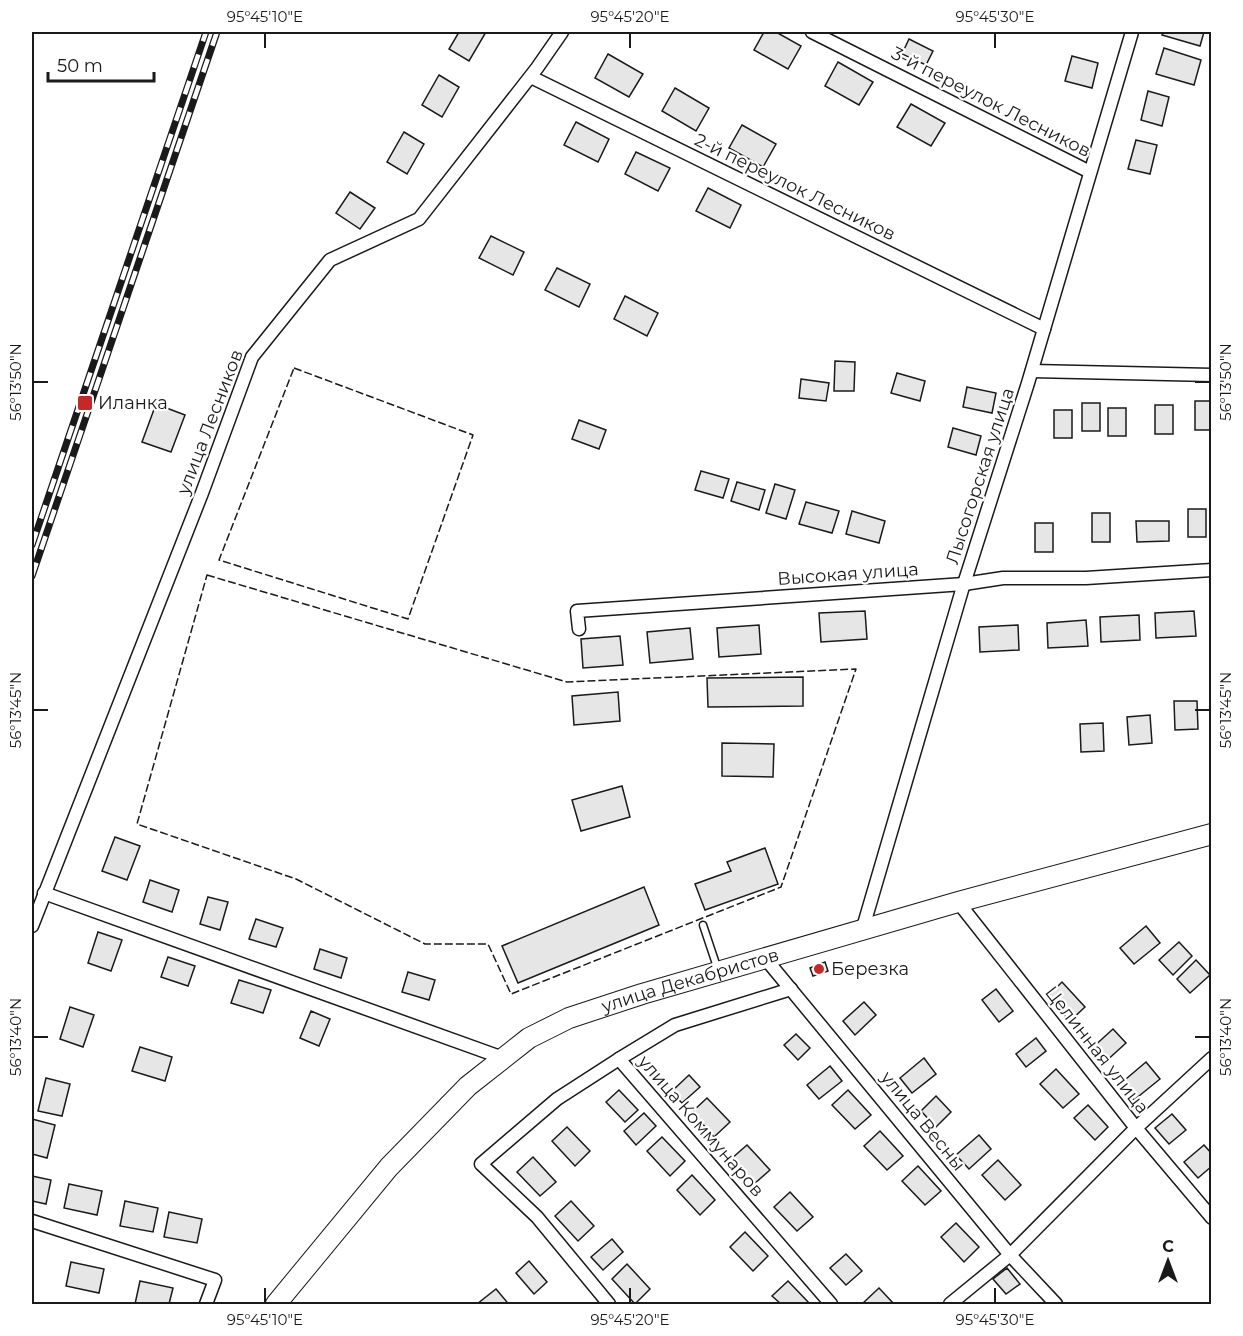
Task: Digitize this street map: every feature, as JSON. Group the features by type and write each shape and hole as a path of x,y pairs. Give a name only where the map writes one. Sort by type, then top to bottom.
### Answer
{"main road":[{"name":"улица Декабристов","path":"276,1305 389,1167 468,1086 529,1038 569,1018 642,994 958,902 1212,834"}],"street":[{"name":"улица Лесников","path":"32,926 202,493 252,357 330,260 419,219 531,77 562,32"},
{"name":"3-й переулок Лесников","path":"812,32 1090,172"},
{"name":"Лысогорская улица","path":"862,931 964,584 1032,371 1132,32"},
{"name":"2-й переулок Лесников","path":"531,77 1044,329"},
{"path":"1032,371 1212,375"},
{"name":"Высокая улица","path":"579,629 577,611 964,584 1003,578 1086,578 1212,570"},
{"path":"44,893 503,1058"},
{"name":"Целинная улица","path":"958,902 1136,1128 1212,1218"},
{"name":"улица Весны","path":"765,958 1010,1255 1056,1305"},
{"name":"улица Коммунаров","path":"791,989 675,1025 619,1059 831,1305"},
{"path":"950,1305 1010,1255 1136,1128 1212,1058"},
{"path":"609,1305 537,1218 482,1164 557,1099 619,1059"},
{"path":"32,1221 215,1280 206,1305"}],"lane":[{"path":"703,926 718,972"}],"building":[{"path":"459,32 486,32 469,61 449,49"},
{"path":"764,32 776,32 801,46 788,69 754,50"},
{"path":"1163,32 1204,32 1200,46 1162,35"},
{"path":"909,39 933,51 926,65 902,54"},
{"path":"1164,48 1201,60 1194,85 1156,74"},
{"path":"608,54 643,74 629,97 595,78"},
{"path":"1072,56 1098,63 1092,88 1065,81"},
{"path":"838,62 873,82 859,105 825,86"},
{"path":"439,75 459,87 442,117 422,105"},
{"path":"675,88 709,108 696,131 662,111"},
{"path":"1148,91 1169,97 1162,126 1141,120"},
{"path":"911,104 945,123 931,146 897,127"},
{"path":"576,122 609,139 598,162 564,145"},
{"path":"742,125 776,144 763,167 729,148"},
{"path":"404,132 424,144 407,174 387,162"},
{"path":"1136,140 1157,145 1150,174 1128,169"},
{"path":"636,152 670,168 658,191 625,174"},
{"path":"708,188 741,205 730,228 696,211"},
{"path":"350,192 375,208 360,229 336,213"},
{"path":"491,236 524,252 513,275 479,258"},
{"path":"557,268 590,284 579,307 545,290"},
{"path":"625,296 658,313 647,336 614,319"},
{"path":"835,361 855,362 854,391 834,391"},
{"path":"897,373 925,381 920,401 891,393"},
{"path":"801,379 829,383 826,401 799,398"},
{"path":"967,387 996,393 992,413 963,407"},
{"path":"1195,401 1212,401 1212,430 1195,430"},
{"path":"1082,403 1100,403 1100,431 1082,431"},
{"name":"Иланка","path":"156,404 185,415 171,452 142,442"},
{"path":"1155,405 1173,405 1173,434 1155,434"},
{"path":"1108,408 1126,408 1126,436 1108,436"},
{"path":"1054,410 1072,410 1072,438 1054,438"},
{"path":"579,420 606,430 599,449 572,439"},
{"path":"953,428 981,436 976,455 948,447"},
{"path":"701,471 729,479 723,498 695,490"},
{"path":"737,482 765,490 759,510 731,501"},
{"path":"775,484 795,490 786,519 766,513"},
{"path":"806,502 839,511 832,533 799,524"},
{"path":"1188,509 1206,509 1206,537 1188,537"},
{"path":"852,511 885,521 879,543 846,534"},
{"path":"1092,513 1110,513 1110,542 1092,542"},
{"path":"1136,521 1169,521 1169,541 1137,542"},
{"path":"1035,523 1053,523 1053,552 1035,552"},
{"path":"865,611 867,639 821,642 819,613"},
{"path":"1194,611 1196,636 1156,638 1155,613"},
{"path":"1139,615 1140,640 1101,642 1100,617"},
{"path":"1086,620 1088,646 1048,648 1047,623"},
{"path":"759,625 761,654 719,657 717,628"},
{"path":"1018,625 1019,650 980,652 979,627"},
{"path":"690,628 693,659 650,663 647,632"},
{"path":"620,636 623,665 583,668 581,639"},
{"path":"803,677 803,706 708,707 707,678"},
{"path":"618,692 620,721 574,725 572,696"},
{"path":"1174,701 1197,701 1198,729 1175,730"},
{"path":"1150,715 1152,743 1129,745 1127,717"},
{"path":"1103,723 1104,751 1081,752 1080,724"},
{"path":"722,743 774,744 773,777 722,776"},
{"path":"622,786 630,817 581,831 572,800"},
{"path":"115,837 140,846 127,880 102,871"},
{"path":"765,848 778,884 705,910 695,884 731,871 727,862"},
{"path":"150,880 179,890 172,912 143,902"},
{"path":"644,887 659,925 518,983 502,946"},
{"path":"208,897 228,902 220,930 200,924"},
{"path":"256,919 283,928 276,947 249,939"},
{"path":"1146,926 1160,943 1134,964 1120,948"},
{"path":"98,932 122,940 111,971 88,963"},
{"path":"1179,942 1192,956 1173,975 1159,960"},
{"path":"320,949 347,958 341,978 314,969"},
{"path":"168,957 195,966 188,986 161,977"},
{"path":"1196,960 1210,975 1190,993 1177,979"},
{"name":"Березка","path":"825,962 828,971 813,976 810,968"},
{"path":"408,972 435,980 429,1000 402,992"},
{"path":"239,980 271,990 263,1013 231,1003"},
{"path":"1062,982 1085,1007 1070,1021 1047,997"},
{"path":"996,989 1013,1011 999,1022 982,1000"},
{"path":"864,1002 876,1015 855,1035 843,1021"},
{"path":"70,1007 94,1015 83,1047 60,1039"},
{"path":"311,1011 330,1019 319,1046 300,1038"},
{"path":"1113,1029 1126,1043 1104,1063 1091,1049"},
{"path":"796,1034 810,1048 798,1060 784,1045"},
{"path":"1036,1038 1046,1051 1026,1067 1016,1054"},
{"path":"140,1047 172,1057 165,1081 132,1071"},
{"path":"924,1058 936,1074 912,1093 900,1078"},
{"path":"1146,1062 1160,1079 1134,1100 1120,1084"},
{"path":"830,1066 842,1081 819,1099 807,1085"},
{"path":"1056,1069 1079,1094 1063,1108 1040,1084"},
{"path":"689,1075 700,1087 682,1103 671,1092"},
{"path":"46,1078 70,1084 62,1116 38,1111"},
{"path":"619,1090 638,1110 625,1122 606,1102"},
{"path":"848,1090 871,1115 855,1129 832,1105"},
{"path":"936,1096 951,1112 936,1127 921,1111"},
{"path":"707,1098 730,1122 714,1137 692,1112"},
{"path":"1088,1105 1108,1127 1095,1140 1074,1118"},
{"path":"644,1113 656,1126 636,1145 624,1131"},
{"path":"1172,1114 1186,1130 1169,1144 1155,1128"},
{"path":"32,1119 55,1125 47,1158 32,1154"},
{"path":"567,1127 590,1151 575,1166 552,1141"},
{"path":"880,1131 903,1156 887,1170 864,1146"},
{"path":"979,1135 991,1149 969,1169 956,1155"},
{"path":"662,1137 685,1161 670,1176 647,1151"},
{"path":"747,1145 770,1170 754,1184 731,1159"},
{"path":"1204,1145 1212,1154 1212,1166 1198,1178 1184,1162"},
{"path":"533,1157 556,1182 540,1196 517,1172"},
{"path":"998,1160 1021,1185 1005,1200 982,1175"},
{"path":"918,1166 941,1191 925,1205 902,1181"},
{"path":"692,1175 715,1200 700,1215 677,1190"},
{"path":"32,1176 51,1180 46,1204 32,1201"},
{"path":"69,1184 102,1191 97,1215 64,1208"},
{"path":"790,1192 813,1217 797,1231 774,1207"},
{"path":"125,1201 158,1208 153,1232 120,1226"},
{"path":"571,1201 594,1226 578,1241 555,1216"},
{"path":"169,1212 202,1219 197,1243 164,1237"},
{"path":"956,1223 979,1247 964,1262 941,1237"},
{"path":"745,1232 768,1256 753,1271 730,1247"},
{"path":"612,1239 623,1252 603,1270 591,1257"},
{"path":"846,1254 862,1271 846,1285 830,1268"},
{"path":"529,1261 547,1282 534,1294 516,1273"},
{"path":"71,1262 104,1269 99,1293 66,1286"},
{"path":"627,1264 650,1289 635,1304 612,1279"},
{"path":"1007,1268 1020,1284 1006,1294 993,1279"},
{"path":"140,1281 173,1288 169,1304 135,1304"},
{"path":"788,1281 810,1304 781,1304 772,1296"},
{"path":"879,1288 894,1304 863,1303"},
{"path":"496,1289 507,1302 477,1304"}],"railway":[{"path":"32,545 206,32"},
{"path":"32,576 217,32"}],"fence":[{"path":"294,368 473,435 408,619 219,560 294,368"},
{"path":"207,575 567,682 856,669 781,887 511,994 488,944 425,944 296,879 137,824 207,575"}],"place":[{"name":"Иланка","path":"85,403"},
{"name":"Березка","path":"819,969"}]}
